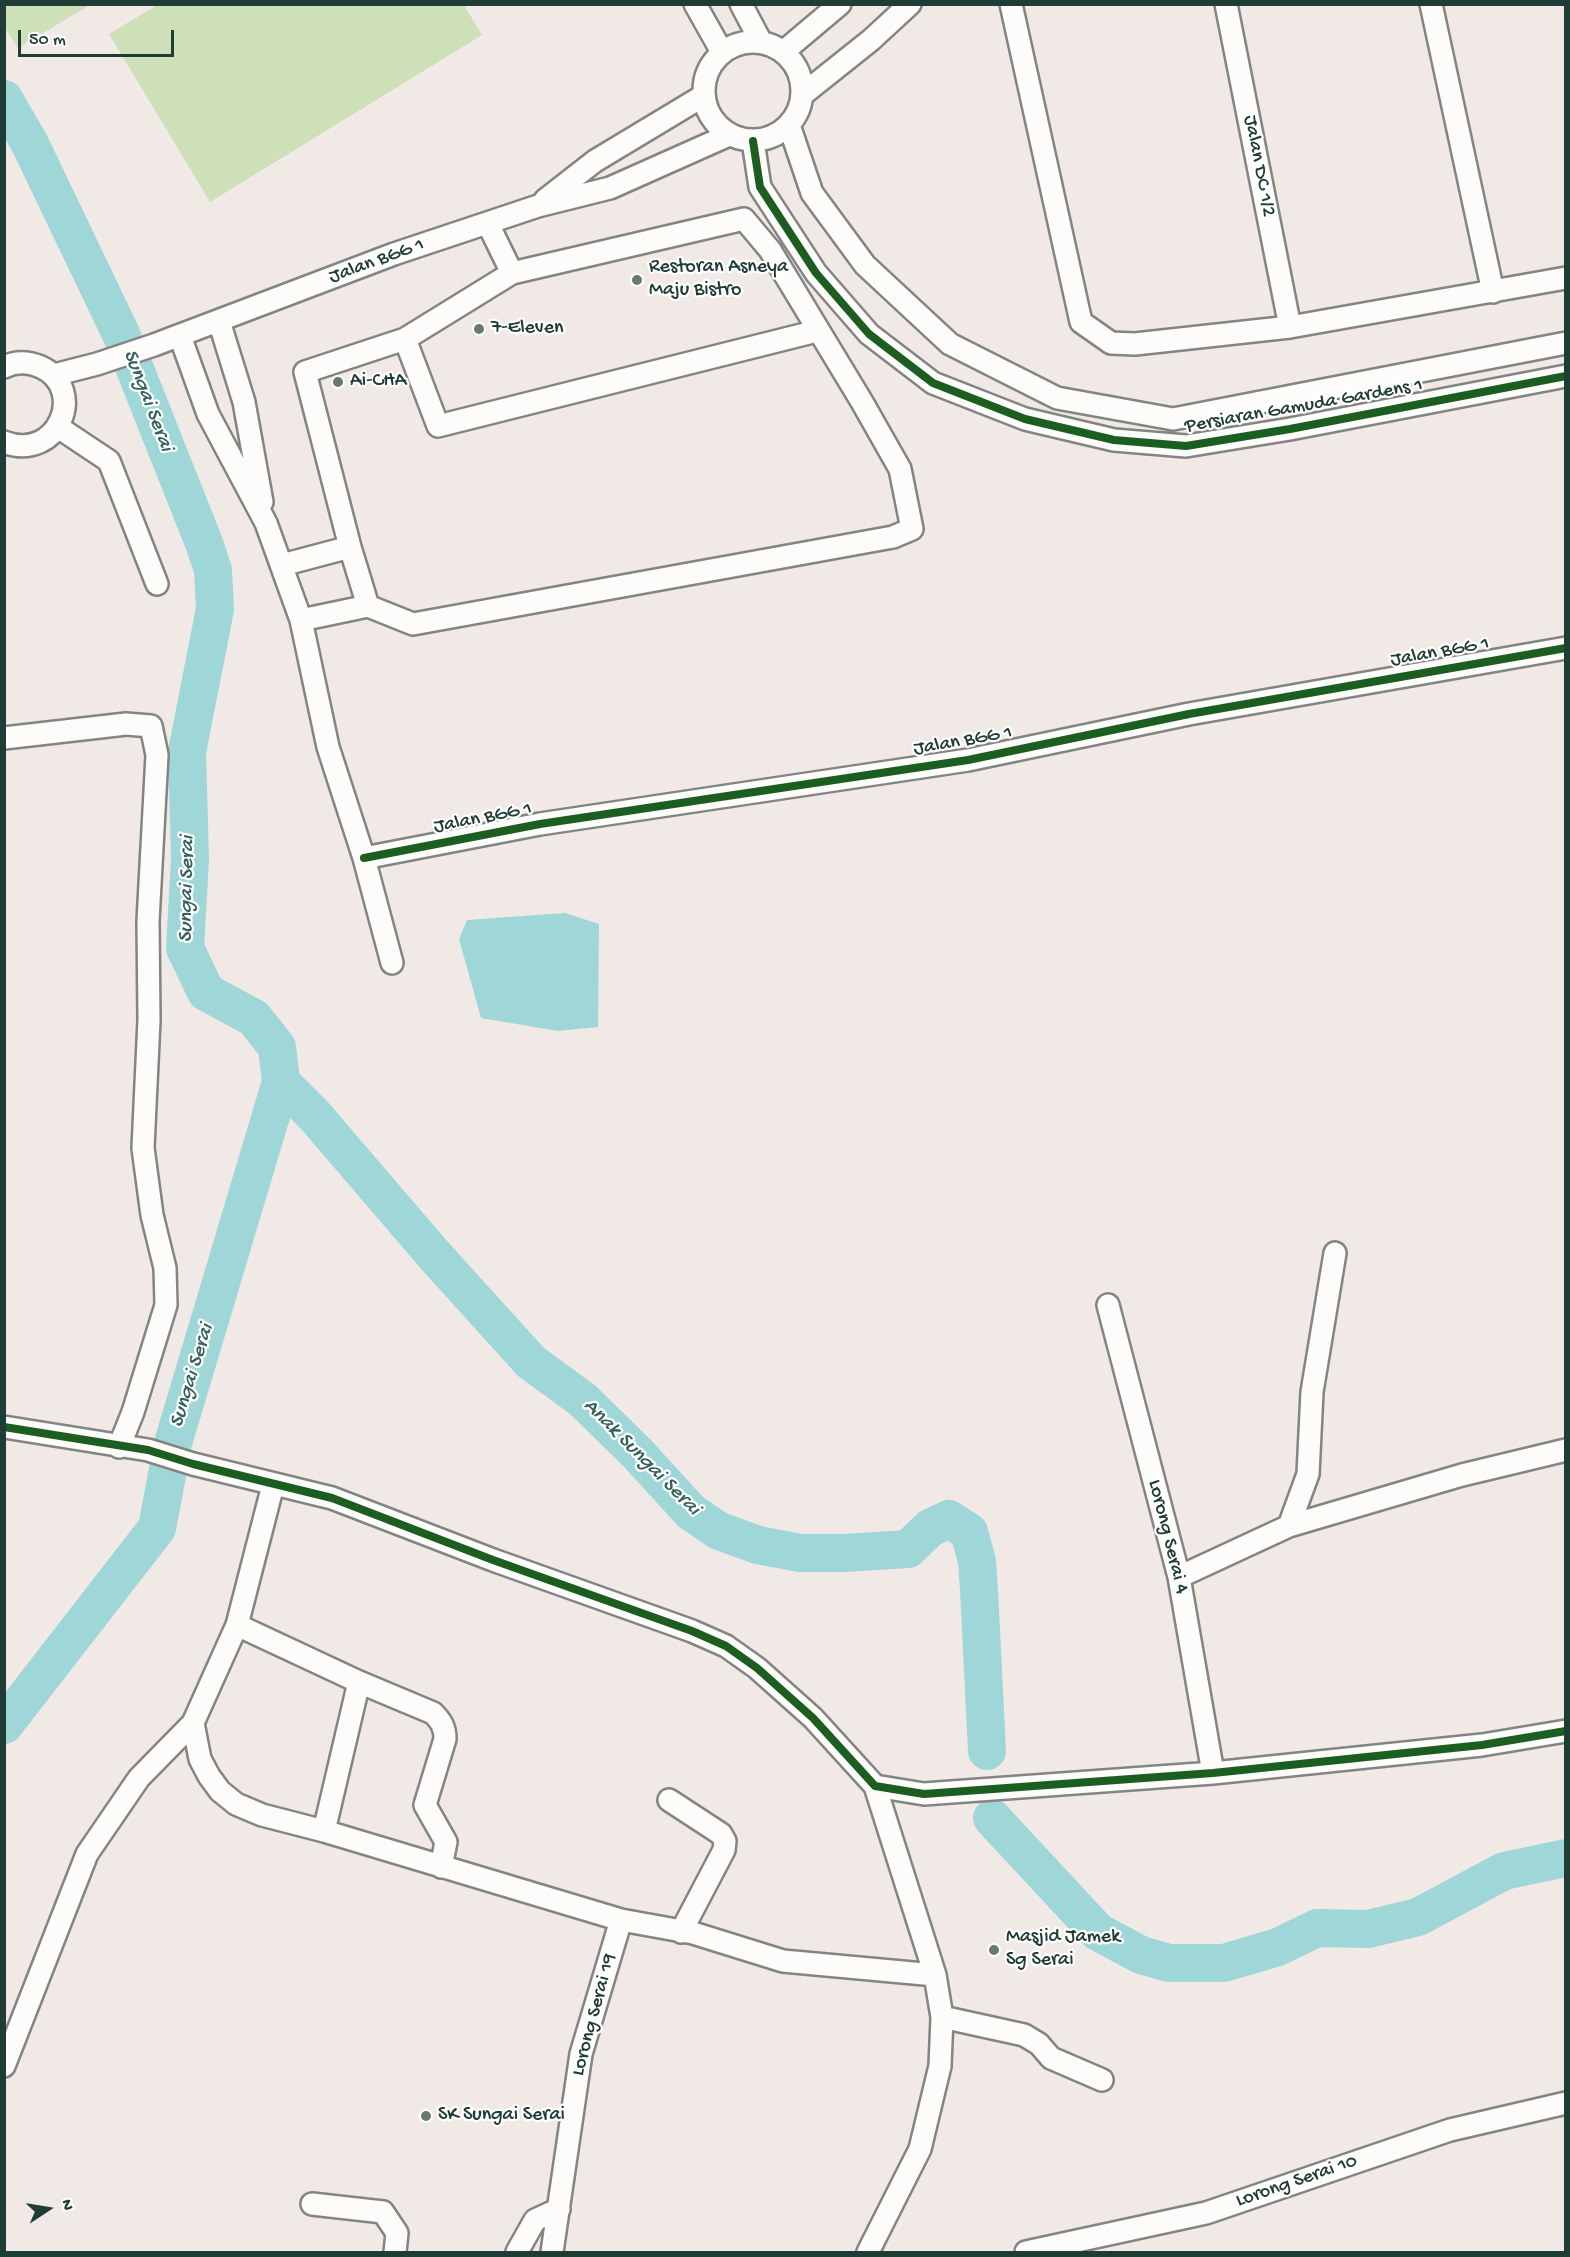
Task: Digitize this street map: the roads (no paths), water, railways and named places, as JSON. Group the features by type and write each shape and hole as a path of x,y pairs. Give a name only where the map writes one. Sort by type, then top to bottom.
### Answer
{"street":[{"path":"695,4 722,52"},
{"path":"741,4 761,42"},
{"path":"783,52 840,4"},
{"path":"802,95 871,40 910,4"},
{"path":"1011,4 1081,322 1111,343 1135,344 1290,327 1566,278"},
{"name":"Jalan DC 1/2","path":"1226,4 1290,327"},
{"path":"1431,4 1493,292"},
{"path":"761,42 783,52 794,64 801,79 802,95 798,111 789,125 779,134 753,141 729,135 717,125 708,111 703,96 705,79 711,64 722,52 741,43 761,42"},
{"name":"Jalan BGG 1","path":"538,206 595,161 703,96"},
{"name":"Persiaran Gamuda Gardens 1","path":"789,125 812,193 865,265 950,344 1057,398 1173,419 1566,343"},
{"name":"Jalan BGG 1","path":"54,375 97,364 180,336 394,254 538,206 610,188 729,135"},
{"name":"Persiaran Gamuda Gardens 1","path":"753,141 760,187 816,273 869,334 933,383 1025,419 1114,440 1186,446 1290,429 1566,376"},
{"path":"301,620 368,606 413,624 892,537 912,529 900,470 862,402 770,250 744,219 512,273 405,339 305,372 350,547 368,606"},
{"path":"488,224 512,273"},
{"path":"219,321 244,402 266,523"},
{"path":"405,339 438,426 818,331"},
{"path":"180,336 208,414 266,523 301,620 328,747 364,858 392,963"},
{"path":"4,442 29,447 43,441 58,427 64,405 62,391 54,375 33,364 21,362 6,365"},
{"path":"58,427 109,461 157,584"},
{"path":"282,565 350,547"},
{"name":"Jalan BGG 1","path":"364,858 540,825 968,760 1189,714 1566,648"},
{"path":"4,738 126,724 151,726 158,755 148,921 148,1020 143,1148 152,1215 165,1268 166,1305 133,1412 119,1447"},
{"path":"1289,1526 1308,1474 1312,1392 1335,1253"},
{"name":"Lorong Serai 4","path":"1108,1305 1179,1578 1213,1773"},
{"path":"4,1427 148,1450 273,1485 332,1498 378,1514 493,1560 692,1631 726,1646 757,1668 813,1718 875,1786 935,1975 942,2017 940,2067 920,2149 868,2253"},
{"path":"1179,1578 1289,1526 1462,1475 1566,1450"},
{"path":"4,2066 87,1854 139,1778 193,1723 237,1625 273,1485"},
{"path":"237,1625 433,1713 441,1721 445,1729 445,1739 425,1805 446,1842 441,1867"},
{"path":"324,1830 360,1682"},
{"path":"193,1723 200,1759 220,1791 236,1804 262,1815 324,1830 621,1920 681,1932 783,1961 935,1975"},
{"path":"875,1786 924,1794 1213,1773 1482,1745 1566,1731"},
{"path":"669,1800 721,1834 725,1840 724,1850 681,1932"},
{"name":"Lorong Serai 19","path":"552,2253 581,2054 621,1920"},
{"path":"942,2017 1024,2035 1039,2044 1051,2058 1102,2080"},
{"name":"Lorong Serai 10","path":"1026,2253 1206,2213 1450,2130 1566,2103"},
{"path":"312,2204 383,2212 397,2233 395,2253"},
{"path":"517,2253 535,2220 558,2209"}],"water":[{"path":"565,913 599,924 598,1027 558,1031 481,1018 459,939 467,920"}],"waterway":[{"name":"Sungai Serai","path":"4,99 30,144 121,334 213,570 215,609 187,752 190,859 185,948 206,992 254,1018 277,1047 281,1082 173,1443 157,1528 4,1725"},
{"name":"Anak Sungai Serai","path":"281,1082 314,1115 435,1256 531,1362 583,1400 637,1453 691,1512 719,1531 758,1545 800,1553 908,1549 930,1528 949,1519 969,1532 977,1561 987,1751"},
{"name":"Anak Sungai Serai","path":"992,1818 1098,1932 1141,1955 1169,1963 1224,1963 1278,1947 1317,1928 1368,1929 1418,1917 1504,1871 1566,1858"}],"place":[{"name":"Restoran Asneya Maju Bistro","path":"637,280"},
{"name":"7-Eleven","path":"479,329"},
{"name":"Ai-CHA","path":"338,382"},
{"name":"Masjid Jamek Sg Serai","path":"994,1950"},
{"name":"SK Sungai Serai","path":"426,2116"}]}
